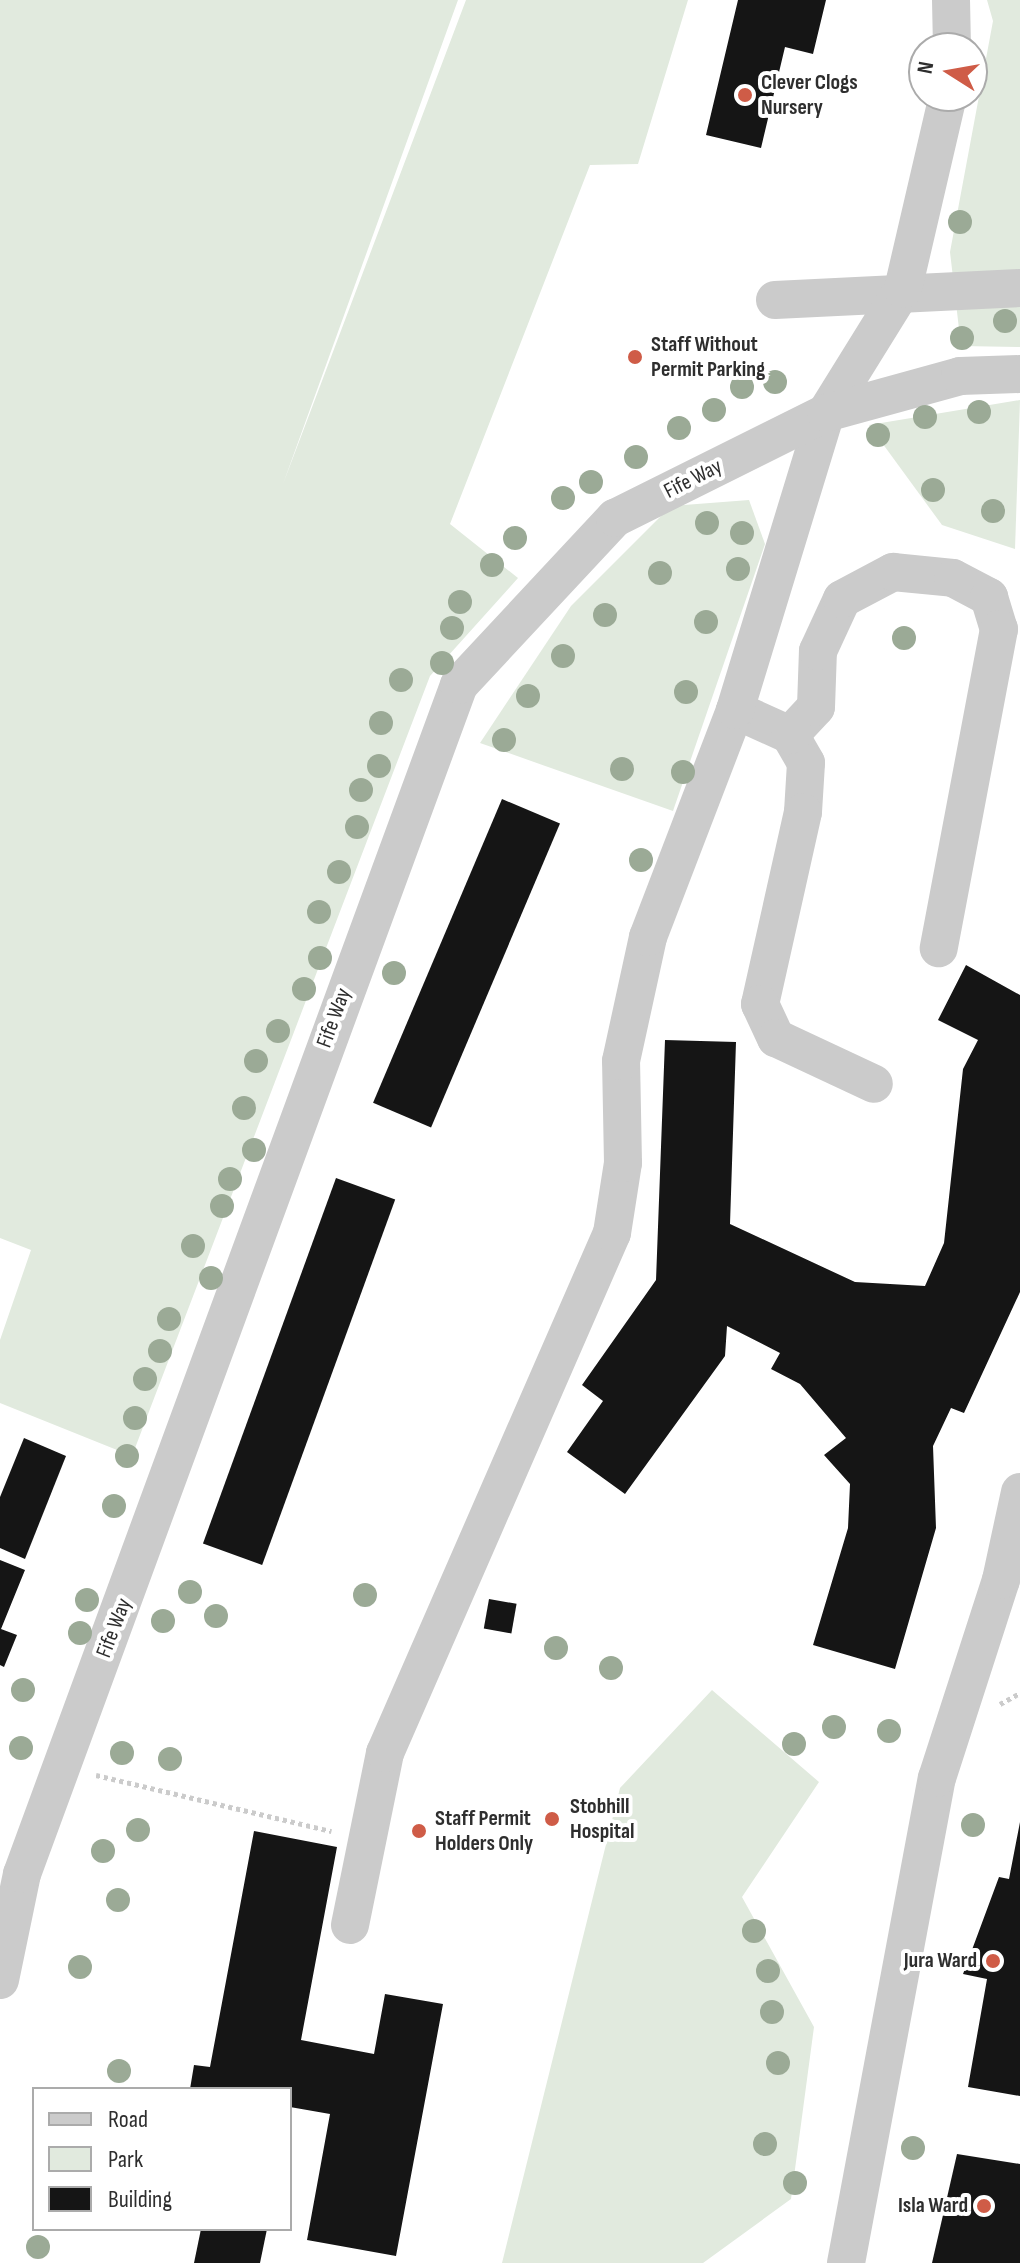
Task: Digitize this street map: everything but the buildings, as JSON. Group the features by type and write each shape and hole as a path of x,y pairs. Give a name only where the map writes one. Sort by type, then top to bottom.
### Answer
{"street":[{"path":"951,0 952,32"},
{"path":"350,1925 385,1753 612,1233 623,1163 621,1061 648,937 735,710 826,413 903,289 944,112"},
{"path":"775,300 903,289 1020,288"},
{"name":"Fife Way","path":"0,1980 22,1874 60,1766 459,685 615,518 826,413 960,376 1020,374"},
{"path":"790,735 816,707 818,651 842,599 893,572 953,578 989,597 999,629 939,948"},
{"path":"735,710 790,735 806,763 803,812 760,1004 776,1038 874,1084"},
{"path":"846,2263 937,1778 1001,1580 1020,1492"}],"path":[{"path":"60,1766 368,1840"}],"green space":[{"path":"0,0 458,0 283,484 466,0 688,0 638,164 590,165 450,524 518,578 430,676 132,1456 0,1403 0,1340 31,1250 0,1238"},
{"path":"987,0 1020,0 1020,347 961,346 950,252 976,112 988,112 988,48 993,21"},
{"path":"1020,400 1015,549 942,525 869,425"},
{"path":"749,500 765,544 673,811 480,743 571,606 671,506"},
{"path":"712,1690 819,1782 742,1897 814,2027 791,2199 703,2263 502,2263 620,1788"}],"place":[{"name":"Clever Clogs Nursery","path":"745,95"},
{"name":"Staff Without Permit Parking","path":"635,357"},
{"name":"Stobhill Hospital","path":"552,1819"},
{"name":"Staff Permit Holders Only","path":"419,1831"},
{"name":"Jura Ward","path":"993,1961"},
{"name":"Isla Ward","path":"984,2206"}]}
